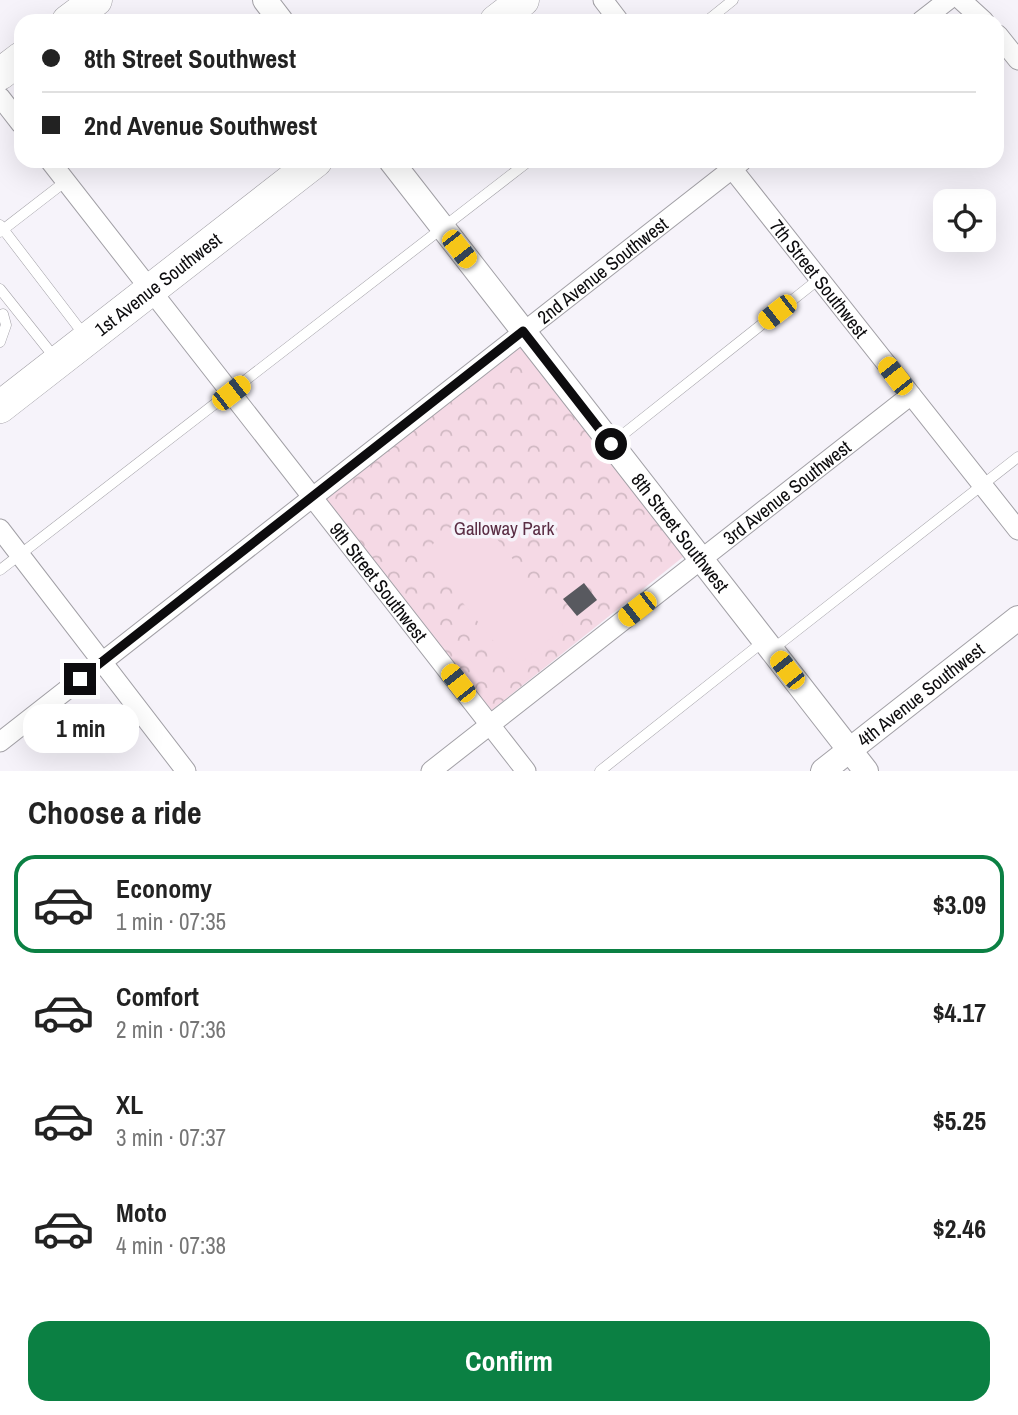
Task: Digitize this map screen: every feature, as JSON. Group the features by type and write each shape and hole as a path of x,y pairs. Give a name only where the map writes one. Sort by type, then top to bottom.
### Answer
{"main road":[{"path":"77,14 96,0"},
{"path":"505,14 523,0"},
{"path":"0,74 14,63"},
{"name":"1st Avenue Southwest","path":"0,407 307,168"}],"street":[{"path":"265,0 276,14"},
{"path":"603,0 614,14"},
{"path":"930,14 948,0"},
{"path":"961,0 976,14"},
{"path":"1004,42 1018,60"},
{"path":"0,97 14,115"},
{"name":"9th Street Southwest","path":"56,168 526,771"},
{"name":"8th Street Southwest","path":"396,168 866,771"},
{"name":"2nd Avenue Southwest","path":"0,742 313,498 728,168"},
{"name":"7th Street Southwest","path":"736,168 819,279 1018,530"},
{"name":"3rd Avenue Southwest","path":"431,771 911,395"},
{"path":"0,529 186,771"},
{"name":"4th Avenue Southwest","path":"823,771 1018,618"}],"lane":[{"path":"716,14 733,0"},
{"path":"0,570 519,168"},
{"path":"66,181 1,229 87,339"},
{"path":"611,444 819,279"},
{"path":"0,289 58,361"},
{"path":"0,342 6,326 1,312"},
{"path":"600,771 1018,457"}],"green space":[{"name":"Galloway Park","path":"520,342 683,557 488,713 323,499"},
{"path":"475,516 482,520 563,623 561,630 523,661 507,658 427,558 433,545 445,531"}],"building":[{"path":"584,583 597,600 577,616 563,599"}],"route":[{"path":"80,679 523,331 611,444"}]}
